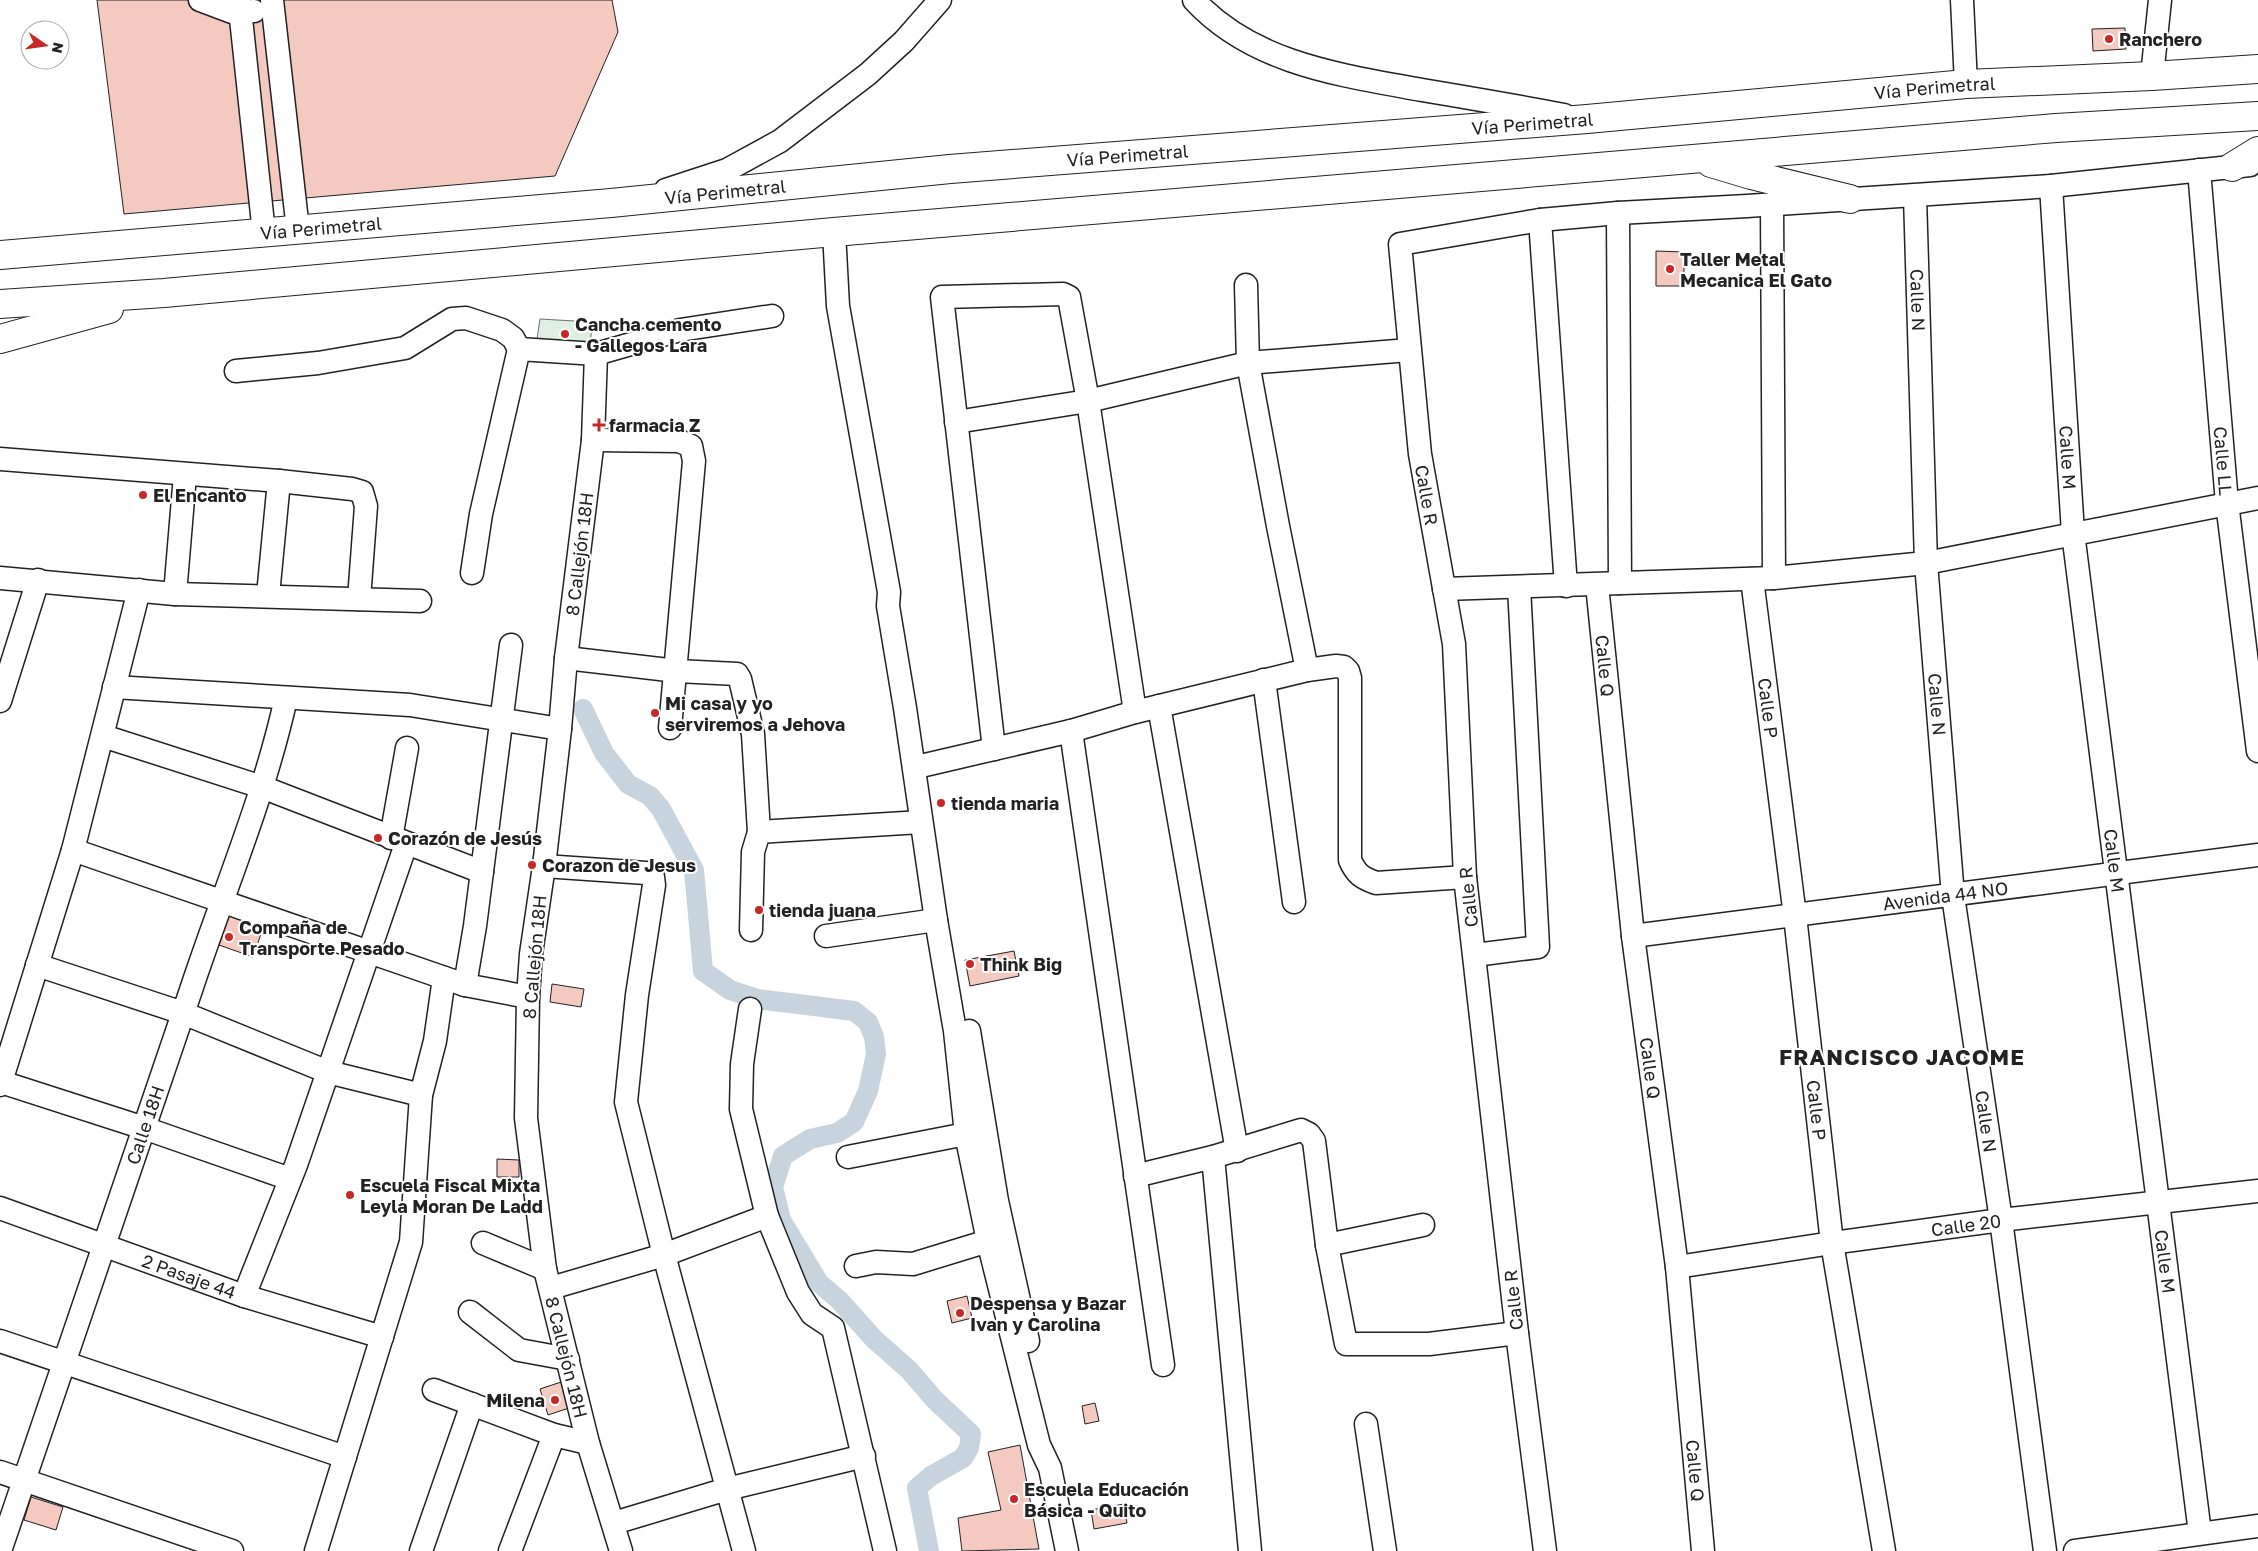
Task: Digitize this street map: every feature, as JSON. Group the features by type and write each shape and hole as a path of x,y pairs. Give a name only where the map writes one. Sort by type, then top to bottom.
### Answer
{"highway":[{"name":"Vía Perimetral","path":"3,255 611,203 960,168 1588,119 1966,84 2152,76 2258,69"},
{"path":"0,304 164,293 834,232 2056,128 2258,116"},
{"path":"2245,166 2258,152"},
{"path":"1698,159 1751,175 1850,199"},
{"path":"0,339 164,293"}],"street":[{"path":"200,0 232,12 240,6 272,5 298,230"},
{"path":"611,203 671,189 727,170 780,141 868,74 904,41 940,0"},
{"path":"1194,0 1230,30 1265,50 1303,66 1343,76 1588,119"},
{"path":"1962,0 1966,84"},
{"path":"2152,76 2160,0"},
{"path":"240,6 264,233"},
{"path":"1566,586 1540,220 1618,213 1915,196 2051,186 2245,166"},
{"name":"Calle LL","path":"2198,170 2227,503 2258,751"},
{"name":"Calle M","path":"2051,186 2073,533 2160,1203 2200,1533"},
{"name":"Calle N","path":"1915,196 1926,563 1953,896 2001,1220 2045,1551"},
{"path":"1772,204 1774,578"},
{"path":"1618,213 1620,584"},
{"name":"Calle R","path":"1540,220 1400,244 1420,454 1454,644 1465,877 1517,1334 1545,1551"},
{"path":"834,232 838,306 889,592 888,606 936,920 962,1029 997,1201 1050,1440 1050,1468 1067,1551"},
{"path":"1246,285 1248,363 1307,670"},
{"path":"994,749 942,297 1064,294 1069,297 1088,401 1135,712"},
{"path":"519,349 596,354 680,330 772,316"},
{"path":"236,371 318,363 405,348 452,319 466,318 502,330 513,338 519,349 481,514 472,573"},
{"path":"956,422 1088,401 1248,363 1409,350"},
{"name":"8 Callejón 18H","path":"596,354 592,440 544,866 531,954 528,997 526,1118 548,1278 588,1443 621,1551"},
{"path":"592,440 679,441 691,446 694,461 677,671 670,728"},
{"path":"0,459 279,481 352,489 362,492 366,506 359,599"},
{"path":"175,594 185,475"},
{"path":"268,595 279,481"},
{"path":"1444,589 1774,578 1926,563 2258,498"},
{"path":"0,578 175,594 268,595 420,601"},
{"name":"Calle P","path":"1752,579 1795,916 1832,1243 1884,1551"},
{"path":"1,696 38,580"},
{"name":"Calle Q","path":"1597,584 1633,936 1677,1267 1702,1551"},
{"path":"1475,955 1538,947 1519,587"},
{"path":"138,590 73,850 0,1084 144,1128 290,1179"},
{"path":"889,592 899,605 925,765 962,1029 966,1134 988,1241 1039,1445 1050,1468"},
{"path":"316,1551 411,1242 421,1095 435,1041 455,981 482,872 511,645"},
{"path":"566,658 677,671 730,672 737,674 740,679 753,734 759,832 752,852 751,930"},
{"path":"925,765 1071,731 1135,712 1264,680 1307,670 1336,666 1344,667 1348,671 1350,678 1350,860 1355,872 1364,879 1376,883 1465,877"},
{"path":"1264,680 1294,902"},
{"path":"114,688 410,705 560,729"},
{"name":"Calle 18H","path":"0,1551 221,901 276,746 286,698"},
{"path":"1159,706 1237,1151"},
{"path":"1071,731 1163,1365"},
{"path":"103,736 262,786 398,841 482,872"},
{"path":"244,1296 290,1179 368,952 398,841 407,748"},
{"path":"759,832 921,822"},
{"path":"73,850 455,981 528,997"},
{"name":"Avenida 44 NO","path":"1633,936 2258,856"},
{"path":"544,866 646,873 653,877 654,885 637,995 626,1102 664,1255 744,1551"},
{"path":"826,936 936,920"},
{"path":"37,965 183,1013 328,1072 421,1095"},
{"path":"750,1009 742,1064 741,1109 768,1216 798,1292 812,1314 833,1328 885,1551"},
{"path":"1136,1176 1237,1151 1301,1130 1309,1134 1314,1141 1327,1245 1346,1344 1429,1344 1517,1334"},
{"path":"848,1157 966,1134"},
{"path":"1213,1157 1250,1551"},
{"name":"Calle 20","path":"1677,1267 2001,1220 2258,1191"},
{"name":"2 Pasaje 44","path":"0,1208 244,1296 382,1337"},
{"path":"483,1243 548,1278 664,1255 768,1216"},
{"path":"1327,1245 1423,1225"},
{"path":"856,1266 876,1262 914,1264 988,1241"},
{"path":"470,1312 519,1350 568,1359"},
{"path":"0,1341 345,1457"},
{"path":"434,1390 554,1435 588,1443"},
{"path":"421,1551 472,1404"},
{"path":"1366,1424 1385,1551"},
{"path":"510,1551 554,1435"},
{"path":"614,1523 727,1489 864,1456"},
{"path":"0,1472 232,1551"},
{"path":"2075,1551 2258,1526"}],"green space":[{"name":"Cancha cemento - Gallegos Lara","path":"540,319 592,322 590,348 536,346"}],"building":[{"path":"97,0 612,0 618,32 555,176 124,214"},
{"name":"Ranchero","path":"2125,28 2126,49 2093,51 2092,29"},
{"name":"Taller Metal Mecanica El Gato","path":"1656,251 1684,252 1684,286 1656,286"},
{"path":"229,916 263,928 253,957 219,945"},
{"path":"1014,951 1019,976 970,986 965,960"},
{"path":"552,984 584,989 581,1007 550,1002"},
{"path":"497,1159 519,1160 519,1177 497,1177"},
{"name":"Despensa y Bazar Ivan y Carolina","path":"967,1296 972,1318 952,1323 947,1301"},
{"path":"564,1381 572,1407 548,1415 540,1389"},
{"path":"1095,1403 1099,1421 1085,1424 1082,1406"},
{"name":"Escuela Educación Básica - Quito","path":"1020,1445 1039,1549 962,1551 958,1518 1001,1510 988,1452"},
{"path":"31,1497 63,1507 56,1530 24,1520"},
{"path":"1124,1504 1127,1523 1094,1529 1091,1510"}],"waterway":[{"path":"583,709 604,753 628,784 650,796 661,809 694,870 703,971 730,990 757,999 854,1011 868,1022 874,1037 876,1054 868,1091 854,1122 837,1133 810,1139 783,1156 773,1187 781,1220 819,1283 839,1300 874,1339 909,1370 934,1399 971,1434 969,1448 963,1458 931,1476 917,1488 929,1551"}],"place":[{"name":"Ranchero","path":"2109,39"},
{"name":"Taller Metal Mecanica El Gato","path":"1670,269"},
{"name":"Cancha cemento - Gallegos Lara","path":"565,334"},
{"name":"farmacia Z","path":"599,425"},
{"name":"El Encanto","path":"143,495"},
{"name":"Mi casa y yo serviremos a Jehova","path":"655,713"},
{"name":"tienda maria","path":"941,803"},
{"name":"Corazón de Jesús","path":"378,838"},
{"name":"Corazon de Jesus","path":"532,865"},
{"name":"tienda juana","path":"759,910"},
{"name":"Compaña de Transporte Pesado","path":"229,937"},
{"name":"Think Big","path":"970,964"},
{"name":"Escuela Fiscal Mixta Leyla Moran De Ladd","path":"350,1195"},
{"name":"Despensa y Bazar Ivan y Carolina","path":"960,1313"},
{"name":"Milena","path":"555,1400"},
{"name":"Escuela Educación Básica - Quito","path":"1014,1499"}],"district":[{"name":"FRANCISCO JACOME","path":"1902,1056"}]}
